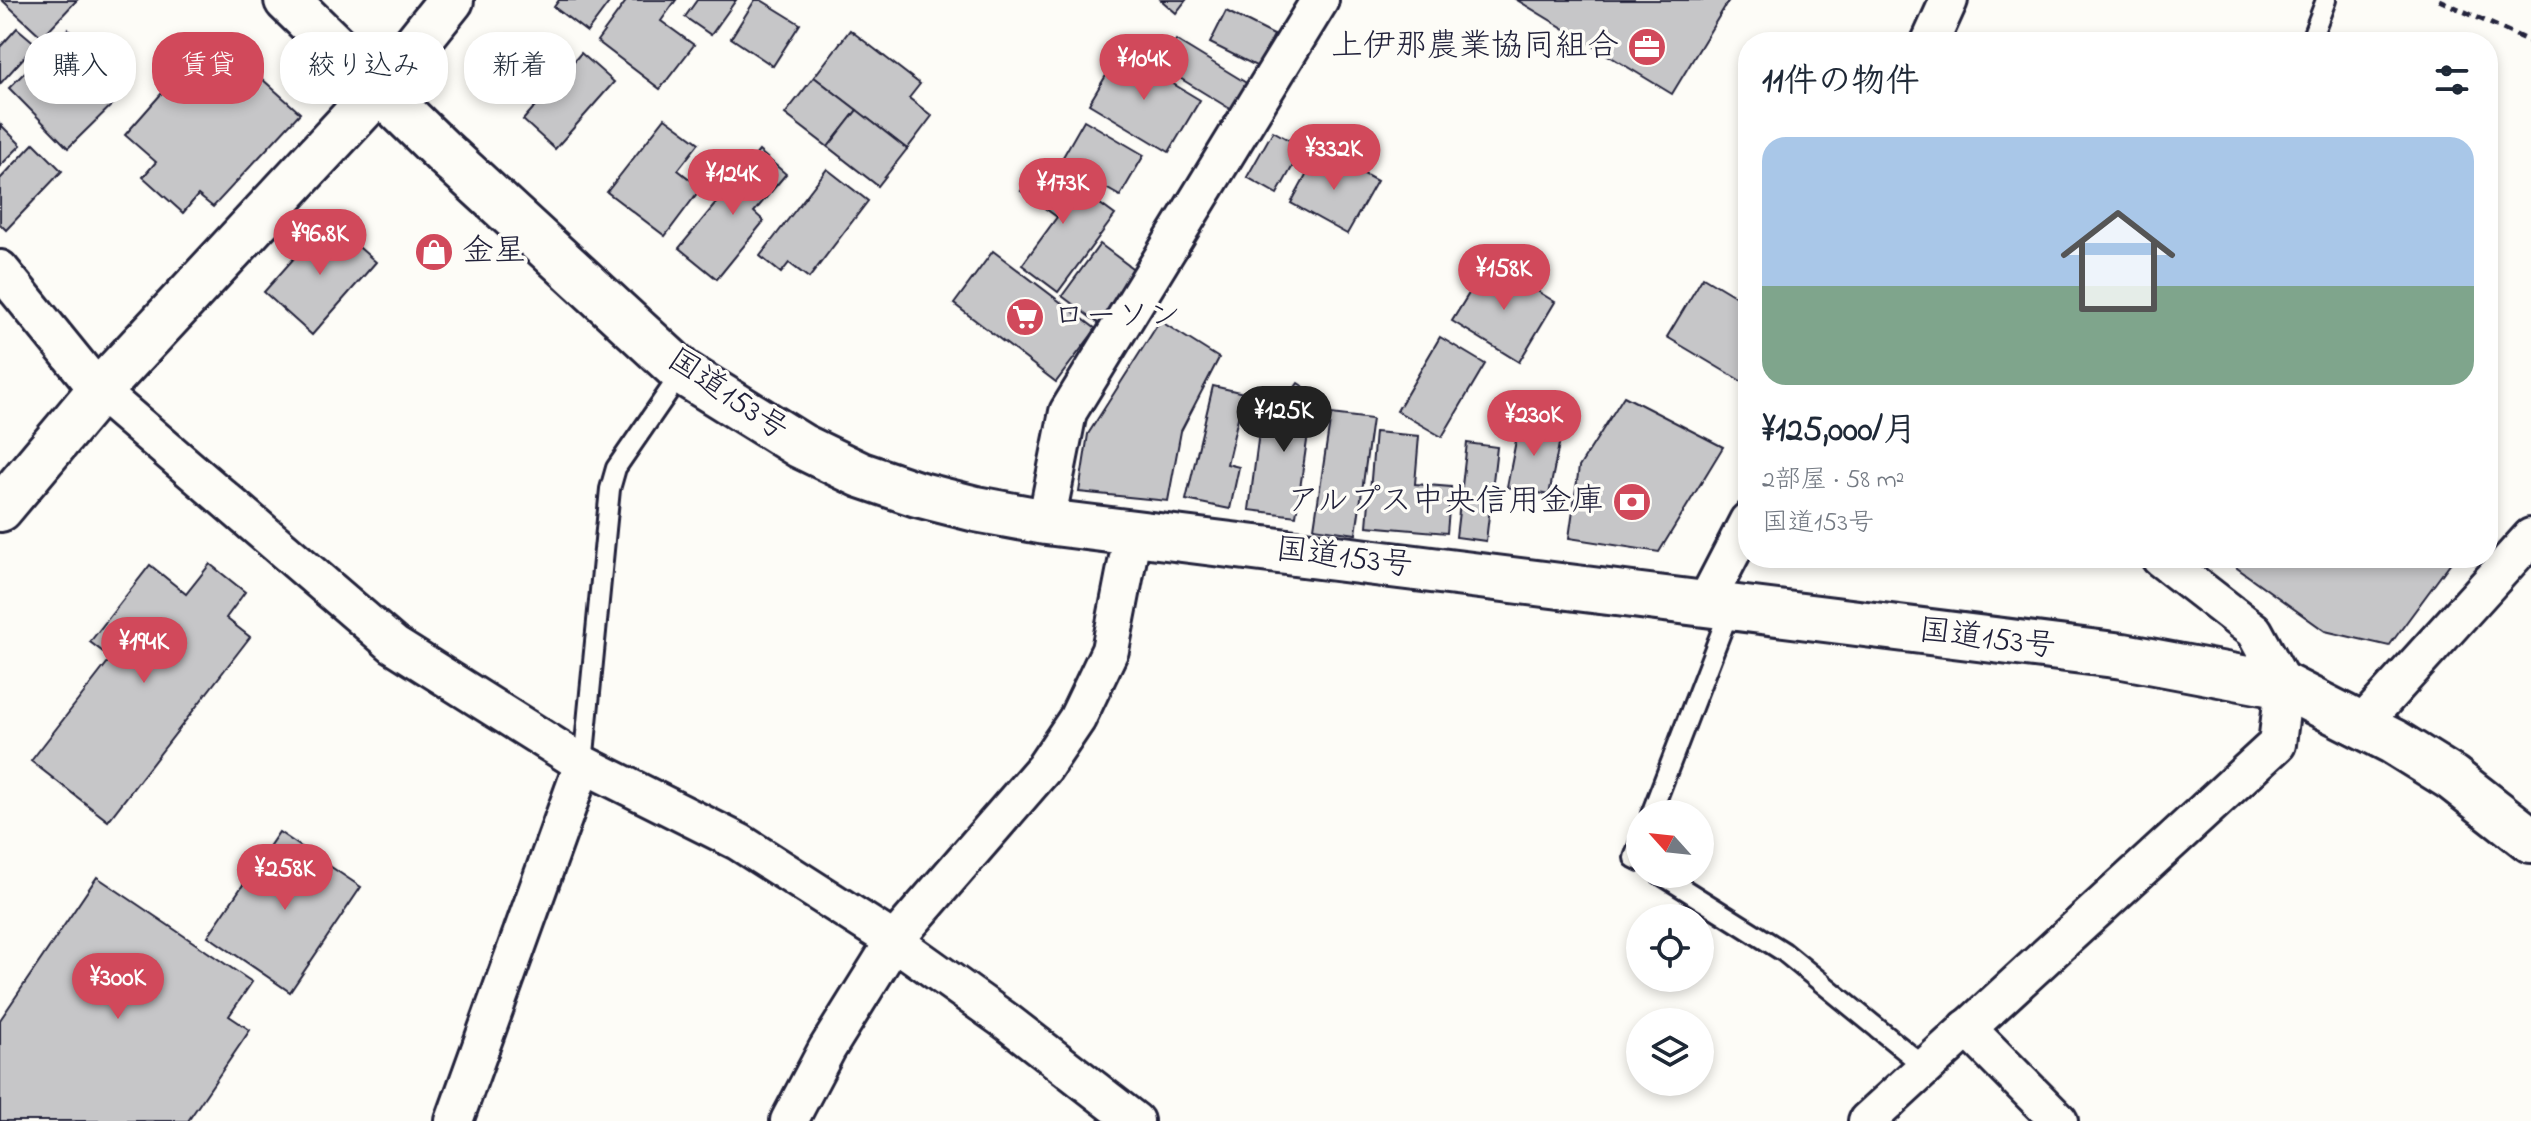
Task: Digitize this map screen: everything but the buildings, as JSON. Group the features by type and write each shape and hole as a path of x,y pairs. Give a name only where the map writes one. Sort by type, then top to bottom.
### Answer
{"main road":[{"name":"国道153号","path":"287,0 320,32"},
{"path":"425,32 451,0"},
{"path":"0,509 99,391 366,104"},
{"name":"国道153号","path":"396,104 546,249 682,372 801,446 861,475 976,509 1046,522 2123,656 2284,686 2362,724 2452,778 2531,840"}],"street":[{"path":"1046,522 1068,412 1320,0"},
{"path":"1935,32 1949,0"},
{"path":"0,269 99,391 394,645 583,764 739,842 894,941 1006,1021 1135,1121"},
{"path":"789,1121 827,1049 894,941 1044,768 1077,719 1110,650 1133,532"},
{"path":"2362,724 2531,537"},
{"path":"1717,607 1738,549"},
{"path":"1867,1121 2277,744 2284,686 2254,631 2173,568"},
{"path":"454,1121 583,764"},
{"path":"1967,1028 2059,1121"}],"lane":[{"path":"2314,32 2326,0"},
{"path":"583,764 613,478 616,468 682,372"},
{"path":"1655,800 1717,607"},
{"path":"1682,888 1784,952 1925,1067"}],"path":[{"path":"2439,0 2531,42"}],"place":[{"name":"上伊那農業協同組合","path":"1647,47"},
{"name":"金星","path":"434,252"},
{"name":"ローソン","path":"1025,317"},
{"name":"アルプス中央信用金庫","path":"1632,502"}]}
